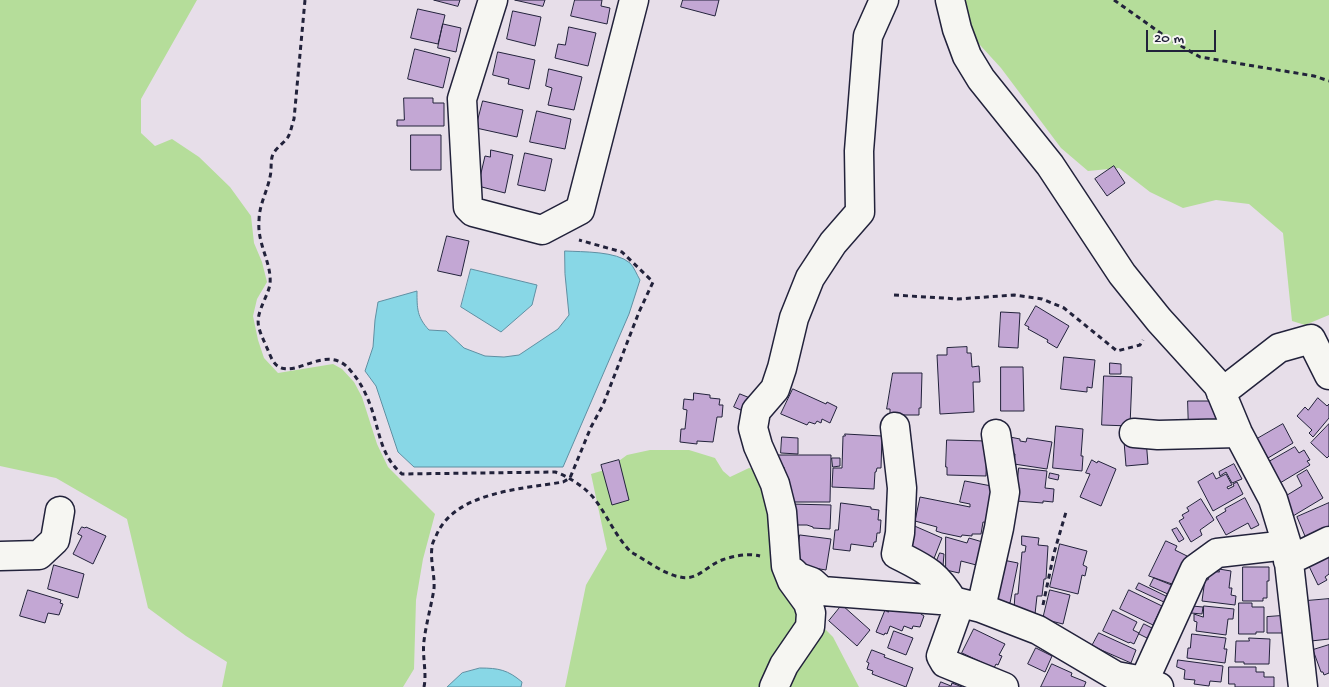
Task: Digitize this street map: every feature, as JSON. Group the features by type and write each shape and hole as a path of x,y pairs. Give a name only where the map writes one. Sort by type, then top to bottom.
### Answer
{"street":[{"path":"493,0 462,99 468,207 473,212 542,230 580,210 634,0"},
{"path":"774,687 784,665 810,627 811,613 808,603 792,581 786,566 782,512 775,484 758,446 753,428 756,411 775,389 794,318 810,278 833,243 860,212 859,151 868,36 884,0"},
{"path":"950,0 957,29 967,56 981,79 1050,165 1122,274 1159,320 1218,385 1238,433 1273,499 1288,553 1303,687"},
{"path":"1221,393 1279,348 1311,340 1329,375"},
{"path":"895,427 902,488 900,533 896,554 931,572 965,604"},
{"path":"1134,433 1158,435 1238,433"},
{"path":"996,434 1005,492 999,528 940,656 945,662 1004,687"},
{"path":"0,556 39,555 55,540 60,511"},
{"path":"786,566 798,577 812,582 822,591 965,604 1038,630 1113,682 1151,684 1195,569 1217,552 1288,553 1329,541"}],"path":[{"path":"305,0 294,119 288,136 273,155 271,175 260,209 259,220 260,242 270,271 270,286 257,319 274,364 281,368 290,368 323,359 334,360 347,366 358,378 366,395 379,440 390,460 402,474 555,472 570,478 596,500 603,514 631,552 672,575 682,578 693,577 701,574 721,560 742,555 770,558 786,566"},
{"path":"1114,0 1169,39 1200,57 1314,76 1329,81"},
{"path":"424,687 426,679 424,644 434,588 432,546 441,524 450,515 472,501 504,492 563,482 570,478 591,427 603,405 639,312 653,282 622,252 542,230"},
{"path":"894,295 958,299 1014,295 1042,299 1064,308 1117,351 1140,345 1159,320"},
{"path":"1038,630 1054,554 1066,512"}],"green space":[{"path":"0,0 197,0 141,99 141,133 155,146 172,139 199,157 230,187 251,216 254,243 262,262 267,282 257,299 253,316 264,358 278,373 333,364 342,369 354,382 362,397 377,444 388,467 435,514 423,559 416,600 414,669 403,687 222,687 227,662 186,636 148,608 127,519 56,478 0,466"},
{"path":"961,0 1329,0 1329,315 1305,325 1292,321 1283,233 1249,204 1216,200 1183,208 1150,192 1119,168 1088,171 1061,148 1001,68 969,33"},
{"path":"650,450 689,450 715,458 723,471 730,477 749,468 762,470 804,608 833,637 859,687 565,687 586,585 607,549 591,474 608,469 627,455"}],"water":[{"path":"565,251 608,254 624,259 630,263 640,280 629,314 563,467 414,467 398,452 376,386 365,371 373,347 378,302 417,291 418,312 429,330 446,331 464,348 485,356 504,357 519,355 558,329 569,315"},
{"path":"471,269 537,285 532,305 501,332 461,307"},
{"path":"480,668 493,668 508,672 522,682 521,687 447,687 462,673"}],"building":[{"path":"434,0 460,0 458,6"},
{"path":"515,0 545,0 543,6"},
{"path":"575,0 602,0 601,6 610,8 607,24 571,16"},
{"path":"683,0 719,0 715,16 681,7"},
{"path":"418,9 445,15 438,44 411,38"},
{"path":"513,11 541,17 535,46 507,39"},
{"path":"443,24 461,28 456,52 438,48"},
{"path":"569,27 596,33 588,66 555,58 558,44 565,45"},
{"path":"415,49 450,58 443,88 408,79"},
{"path":"498,52 535,60 529,89 508,84 509,79 493,75"},
{"path":"549,69 582,77 574,110 548,105 552,88 546,86"},
{"path":"404,98 433,98 433,103 444,103 444,126 397,126 397,120 404,120"},
{"path":"483,101 523,110 517,137 476,128"},
{"path":"537,111 571,119 565,149 530,142"},
{"path":"411,135 441,135 441,170 411,170"},
{"path":"491,150 513,155 505,193 478,186 485,156 490,157"},
{"path":"525,153 552,159 545,191 518,185"},
{"path":"1114,166 1125,183 1107,196 1095,179"},
{"path":"447,236 469,241 461,276 438,271"},
{"path":"1036,306 1069,326 1057,348 1025,325"},
{"path":"1001,312 1020,313 1018,348 999,347"},
{"path":"967,347 967,353 971,353 972,367 979,366 980,382 973,382 974,412 940,414 937,355 947,355 947,348"},
{"path":"1064,357 1095,360 1092,388 1087,387 1087,392 1061,389"},
{"path":"1110,363 1121,364 1121,374 1110,374"},
{"path":"1001,367 1023,367 1024,411 1001,411"},
{"path":"893,373 922,373 919,415 890,415 890,409 887,409"},
{"path":"1104,376 1132,377 1130,426 1102,425"},
{"path":"793,389 837,407 830,423 822,419 821,423 817,421 815,424 809,422 807,425 781,414"},
{"path":"694,393 710,395 710,398 720,399 719,405 723,405 722,417 717,417 713,442 697,441 697,444 680,442 681,429 685,429 687,410 683,409 684,399 693,400"},
{"path":"740,394 755,400 750,414 734,407"},
{"path":"1318,398 1327,406 1329,404 1329,418 1313,437 1309,433 1312,430 1297,416 1305,407 1308,410"},
{"path":"1188,401 1217,401 1218,429 1189,433"},
{"path":"1283,424 1293,443 1268,458 1257,439"},
{"path":"1329,424 1329,456 1327,458 1311,443"},
{"path":"1056,426 1083,429 1082,471 1053,468"},
{"path":"845,434 882,436 881,468 877,468 875,472 874,489 832,487 833,468 842,468 843,436"},
{"path":"782,437 798,438 798,454 781,453"},
{"path":"1010,437 1026,442 1027,438 1052,442 1047,469 1014,464 1015,454 1011,453 1008,448"},
{"path":"1146,439 1148,464 1126,466 1124,441"},
{"path":"947,440 987,441 986,476 947,475"},
{"path":"1295,447 1299,453 1304,450 1310,460 1307,461 1310,465 1280,483 1267,463"},
{"path":"773,455 831,455 830,502 789,502 789,479 784,479 784,467 773,467"},
{"path":"832,458 840,458 840,466 833,467"},
{"path":"619,460 629,500 612,505 601,465"},
{"path":"1092,460 1116,469 1101,506 1080,497 1090,474 1086,473"},
{"path":"1234,464 1242,479 1232,483 1226,472 1220,476 1219,472"},
{"path":"1019,468 1047,471 1045,488 1054,489 1053,502 1016,501"},
{"path":"1307,470 1323,498 1293,516 1285,503 1284,497 1302,486 1297,476"},
{"path":"1050,473 1059,475 1058,480 1049,478"},
{"path":"1213,473 1216,479 1226,474 1232,485 1227,487 1228,489 1237,482 1243,494 1213,511 1198,482"},
{"path":"965,481 997,487 990,523 983,522 981,534 972,534 972,536 962,535 961,537 936,531 937,527 915,521 920,497 970,507 970,504 960,502"},
{"path":"1245,498 1259,525 1251,529 1248,523 1226,535 1216,517 1226,511 1225,509"},
{"path":"1201,499 1214,520 1200,530 1202,535 1191,542 1179,521 1184,518 1182,515 1189,511 1187,508"},
{"path":"841,503 871,507 871,509 879,510 878,520 881,520 880,533 877,533 876,542 874,542 873,547 851,544 850,551 833,549 835,530 838,530"},
{"path":"1329,503 1329,531 1307,541 1297,517"},
{"path":"790,504 831,505 830,529 795,525"},
{"path":"910,524 942,538 933,561 901,548"},
{"path":"82,527 106,536 93,564 73,554 82,536 78,534"},
{"path":"1177,528 1184,539 1179,542 1172,530"},
{"path":"800,535 831,539 826,570 796,565"},
{"path":"1022,536 1039,538 1038,545 1048,546 1046,579 1044,579 1042,596 1037,596 1035,614 1014,609 1015,594 1018,594 1022,552 1025,552 1026,546 1022,545"},
{"path":"946,537 967,543 969,538 986,543 984,567 961,561 959,573 946,570"},
{"path":"1166,541 1177,546 1175,550 1187,556 1172,584 1149,576"},
{"path":"1060,544 1087,551 1083,565 1087,567 1085,576 1082,575 1078,594 1050,587"},
{"path":"1329,551 1329,574 1325,577 1327,580 1318,585 1307,562"},
{"path":"940,553 944,554 943,566 936,563"},
{"path":"998,559 1018,563 1010,603 994,600"},
{"path":"54,565 84,574 78,598 48,589"},
{"path":"1243,567 1269,567 1267,598 1263,598 1263,601 1243,601"},
{"path":"1219,569 1231,571 1229,588 1232,588 1231,595 1236,596 1235,605 1202,601 1205,579 1208,580 1210,571 1219,572"},
{"path":"1154,578 1174,586 1170,595 1150,586"},
{"path":"1139,583 1168,597 1166,603 1136,589"},
{"path":"28,590 61,600 60,603 63,604 59,615 48,613 45,623 20,616"},
{"path":"1050,590 1070,595 1063,624 1043,619"},
{"path":"1129,590 1162,606 1153,625 1120,609"},
{"path":"1329,599 1329,639 1311,641 1306,601"},
{"path":"1239,603 1252,603 1252,607 1264,607 1264,632 1239,634"},
{"path":"842,605 870,630 857,646 829,621"},
{"path":"890,606 921,612 924,616 920,627 913,626 912,629 904,626 902,631 890,626 887,634 885,633 884,635 876,632 885,610 888,612"},
{"path":"1192,606 1203,607 1202,614 1191,613"},
{"path":"1204,606 1234,609 1233,619 1228,619 1226,635 1196,631 1197,622 1194,621 1194,614 1203,617"},
{"path":"1113,610 1137,622 1133,630 1139,633 1134,644 1103,631"},
{"path":"1281,616 1282,633 1267,633 1267,617"},
{"path":"1144,624 1154,629 1149,639 1139,634"},
{"path":"974,629 1005,644 999,655 1002,656 998,665 996,664 994,668 962,653"},
{"path":"894,631 913,638 906,655 888,648"},
{"path":"1099,633 1136,650 1131,663 1092,646"},
{"path":"1192,634 1226,638 1224,649 1227,649 1225,663 1187,658"},
{"path":"1249,638 1270,639 1269,664 1235,662 1236,641 1249,641"},
{"path":"1329,645 1329,673 1324,675 1321,672 1313,650"},
{"path":"1036,648 1052,656 1045,672 1028,664"},
{"path":"872,650 885,655 884,657 913,668 906,687 872,674 873,671 867,669 869,663 867,662"},
{"path":"1178,660 1223,666 1221,682 1210,681 1209,686 1194,684 1195,680 1184,679 1185,670 1177,667"},
{"path":"1052,664 1072,673 1071,676 1086,682 1084,687 1041,687"},
{"path":"1229,667 1256,667 1256,672 1264,672 1264,677 1274,677 1274,687 1235,687 1235,684 1229,684"},
{"path":"941,682 951,686 952,683 962,687 939,687"}]}
